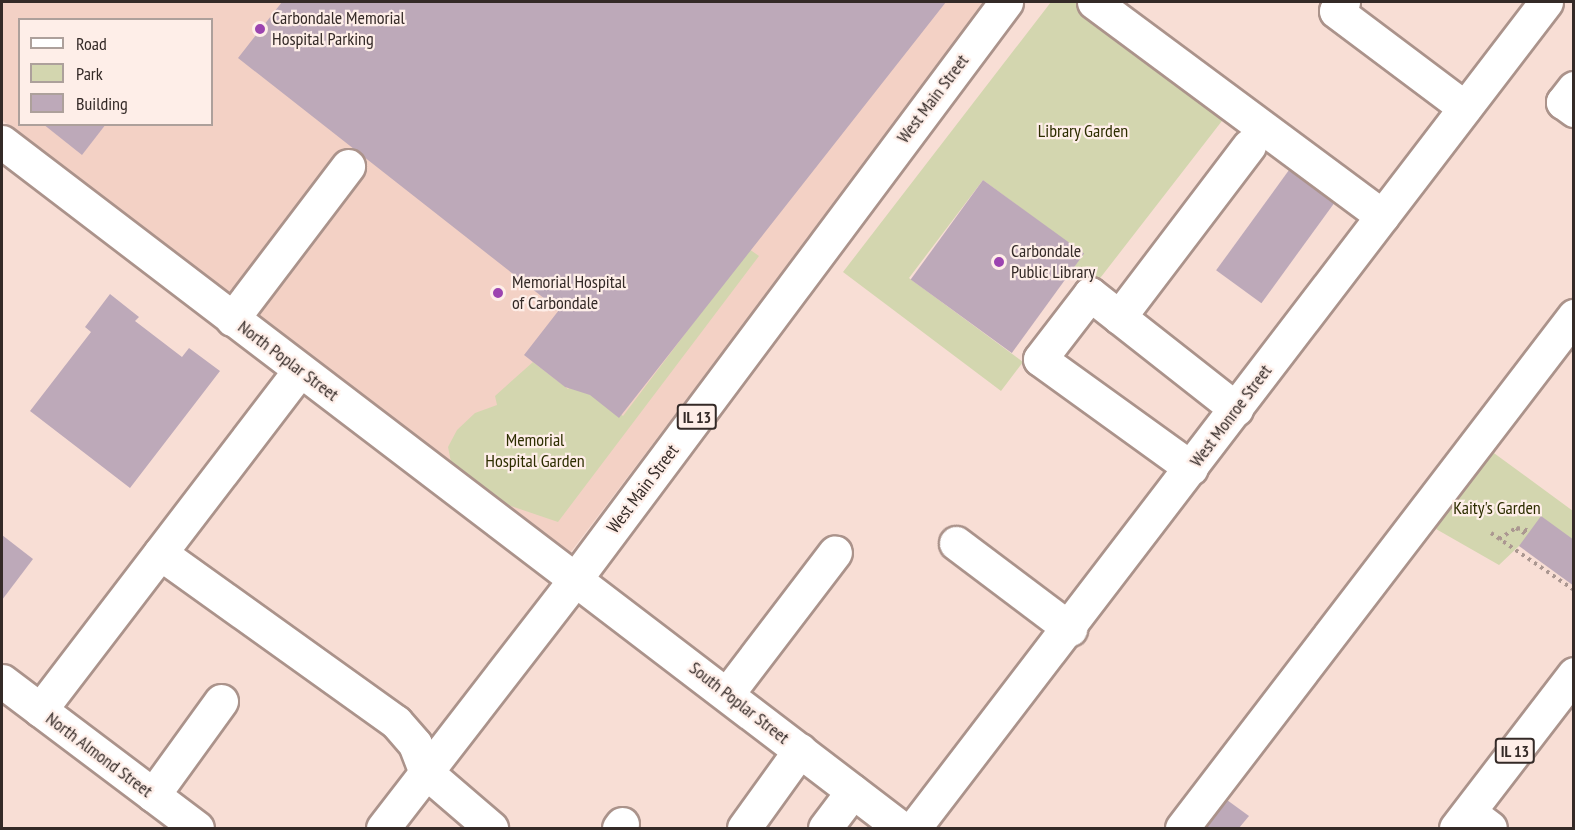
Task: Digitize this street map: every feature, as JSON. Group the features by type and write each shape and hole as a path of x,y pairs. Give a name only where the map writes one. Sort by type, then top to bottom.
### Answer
{"main road":[{"name":"West Main Street","path":"382,828 576,578 1006,2"},
{"path":"1094,2 1382,216"},
{"path":"1343,2 1336,11 1465,108"},
{"name":"West Monroe Street","path":"914,828 1070,629 1546,2"},
{"path":"1574,88 1563,102 1574,110"},
{"name":"North Poplar Street","path":"2,142 576,578"},
{"path":"1119,317 1249,146"},
{"path":"232,318 348,166"},
{"path":"1191,468 1040,359 1090,294 1236,409"},
{"path":"1182,828 1574,316"},
{"path":"40,710 300,370"},
{"path":"956,543 1070,629"},
{"path":"727,694 835,552"},
{"path":"160,553 396,722 415,744 426,772 491,828"},
{"name":"South Poplar Street","path":"576,578 901,828"},
{"name":"IL 13","path":"1472,823 1574,674"},
{"name":"North Almond Street","path":"2,681 197,828"},
{"path":"153,795 221,701"},
{"path":"744,828 800,750"},
{"path":"825,828 853,791"}],"path":[{"path":"1516,528 1527,536"},
{"path":"1499,539 1516,528 1531,531"},
{"path":"1491,533 1574,590"}],"shaded area":[{"name":"Memorial Hospital of Carbondale","path":"2,2 987,2 570,553 2,120"}],"green space":[{"name":"Library Garden","path":"1051,2 1078,2 1225,117 1094,286 1072,270 1083,254 983,180 909,278 1023,362 1001,391 843,272"},
{"name":"Memorial Hospital Garden","path":"749,249 759,256 558,522 508,505 452,467 448,447 457,430 475,413 497,405 495,396 533,362 568,389 577,381 623,416"},
{"name":"Kaity's Garden","path":"1487,448 1573,511 1573,540 1519,546 1499,565 1436,529"}],"building":[{"path":"282,2 946,2 619,418 590,395 565,387 524,355 559,310 238,58"},
{"path":"46,126 104,126 82,155"},
{"path":"1289,170 1334,203 1261,303 1216,270"},
{"name":"Carbondale Public Library","path":"983,180 1084,253 1012,353 911,280"},
{"path":"110,294 139,317 135,321 182,357 189,348 220,371 130,488 30,411 91,332 85,327"},
{"path":"1541,516 1574,540 1574,586 1519,546"},
{"path":"2,535 33,559 2,600"},
{"path":"1227,800 1249,816 1239,828 1205,828"}],"place":[{"name":"Carbondale Memorial Hospital Parking","path":"260,29"},
{"name":"Carbondale Public Library","path":"999,262"},
{"name":"Memorial Hospital of Carbondale","path":"498,293"}]}
